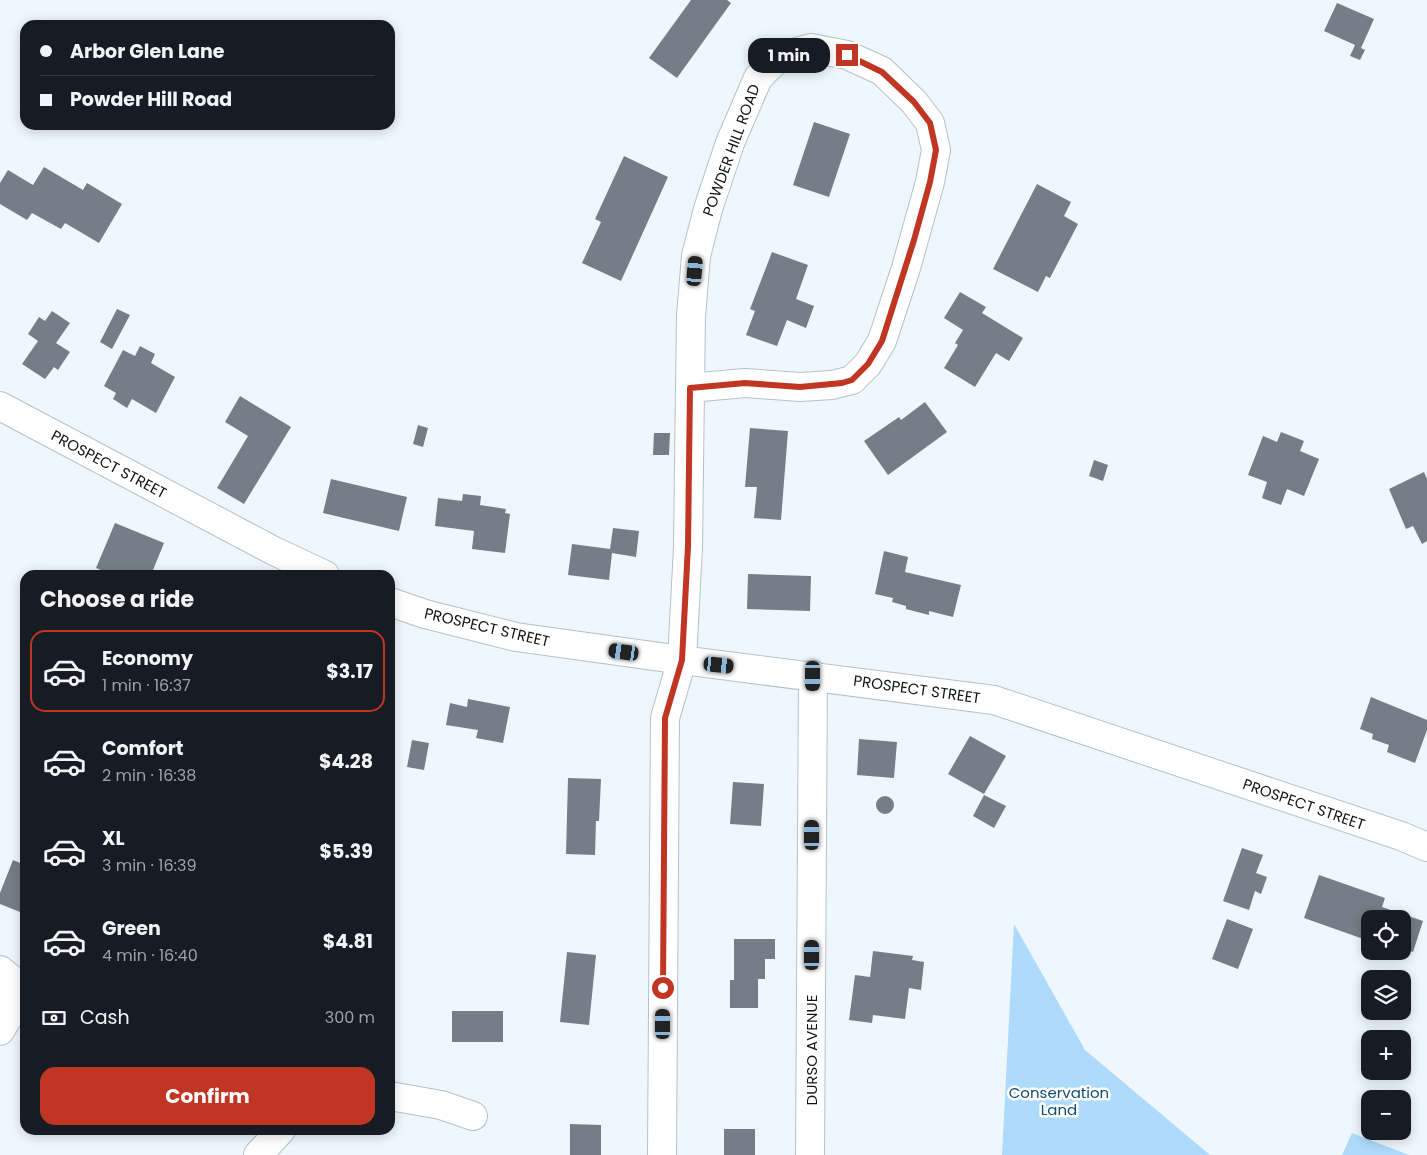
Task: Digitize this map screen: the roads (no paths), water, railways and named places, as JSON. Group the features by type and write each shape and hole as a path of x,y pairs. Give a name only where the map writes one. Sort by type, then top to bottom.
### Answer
{"street":[{"name":"POWDER HILL ROAD","path":"662,1155 665,718 682,660 688,546 690,388 691,316 696,256 708,209 730,143 758,78 779,57 811,48 847,55 882,72 914,102 930,123 936,150 930,182 906,268 882,341 868,364 852,380 832,385 800,387 745,383 690,388"},
{"name":"PROSPECT STREET","path":"0,406 274,551 314,570"},
{"name":"PROSPECT STREET","path":"395,604 425,614 516,637 994,700 1401,836 1427,847"},
{"name":"DURSO AVENUE","path":"810,1155 813,676"},
{"path":"0,970 10,978 15,1006 0,1030"},
{"path":"395,1097 440,1105 473,1116"},
{"path":"258,1155 276,1135"}],"park label":[{"name":"Conservation Land","path":"1059,1100"}]}
